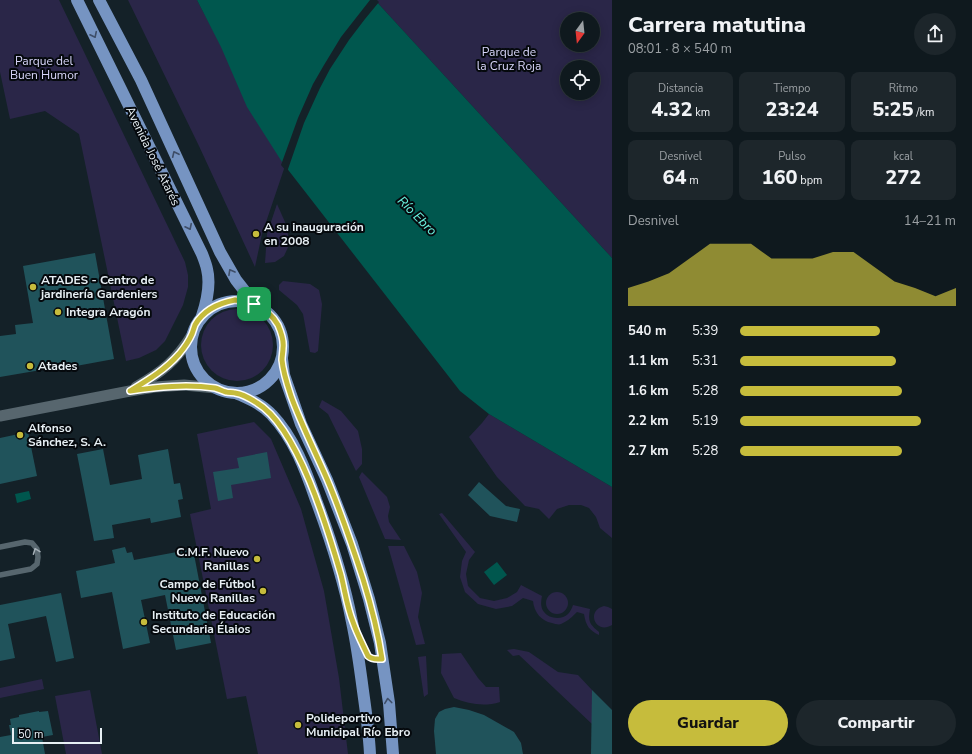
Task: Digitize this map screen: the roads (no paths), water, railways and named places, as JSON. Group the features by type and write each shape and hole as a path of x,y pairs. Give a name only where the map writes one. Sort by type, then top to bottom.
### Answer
{"main road":[{"name":"Avenida José Atarés","path":"76,0 202,254 208,270 209,285 206,305 202,316"},
{"name":"Avenida José Atarés","path":"99,0 141,80 220,252 236,280 254,304"},
{"path":"282,359 275,373 265,384 251,391 236,393 226,392 207,383 200,375 191,356 190,346 192,335 196,325 209,309 235,300 254,304 264,309 272,316 278,326 282,336 284,375 290,395 327,480 352,544 369,599 380,643 389,703 393,754"},
{"path":"236,393 258,404 272,414 282,428 301,462 311,486 325,524 341,576 352,622 368,724 370,754"}],"street":[{"path":"130,391 162,371 180,353 192,335"},
{"path":"0,416 155,387 184,385 216,388"}],"lane":[{"path":"0,547 25,542 32,544 37,549 38,557 37,564 31,569 0,575"},
{"path":"352,622 368,656 374,659 382,659"}],"water":[{"name":"Río Ebro","path":"197,0 375,0 612,258 612,487 489,414 460,391 282,162 247,107 221,47"},
{"path":"29,491 31,499 17,503 15,494"},
{"path":"497,562 507,575 494,585 484,572"}],"place":[{"name":"A su inauguración en 2008","path":"256,234"},
{"name":"ATADES - Centro de jardinería Gardeniers","path":"33,287"},
{"name":"Integra Aragón","path":"58,312"},
{"name":"Atades","path":"30,366"},
{"name":"Alfonso Sánchez, S. A.","path":"20,435"},
{"name":"C.M.F. Nuevo Ranillas","path":"257,559"},
{"name":"Campo de Fútbol Nuevo Ranillas","path":"263,591"},
{"name":"Instituto de Educación Secundaria Élaios","path":"144,622"},
{"name":"Polideportivo Municipal Río Ebro","path":"298,725"}],"park label":[{"name":"Parque de la Cruz Roja","path":"509,59"},
{"name":"Parque del Buen Humor","path":"44,68"}]}
